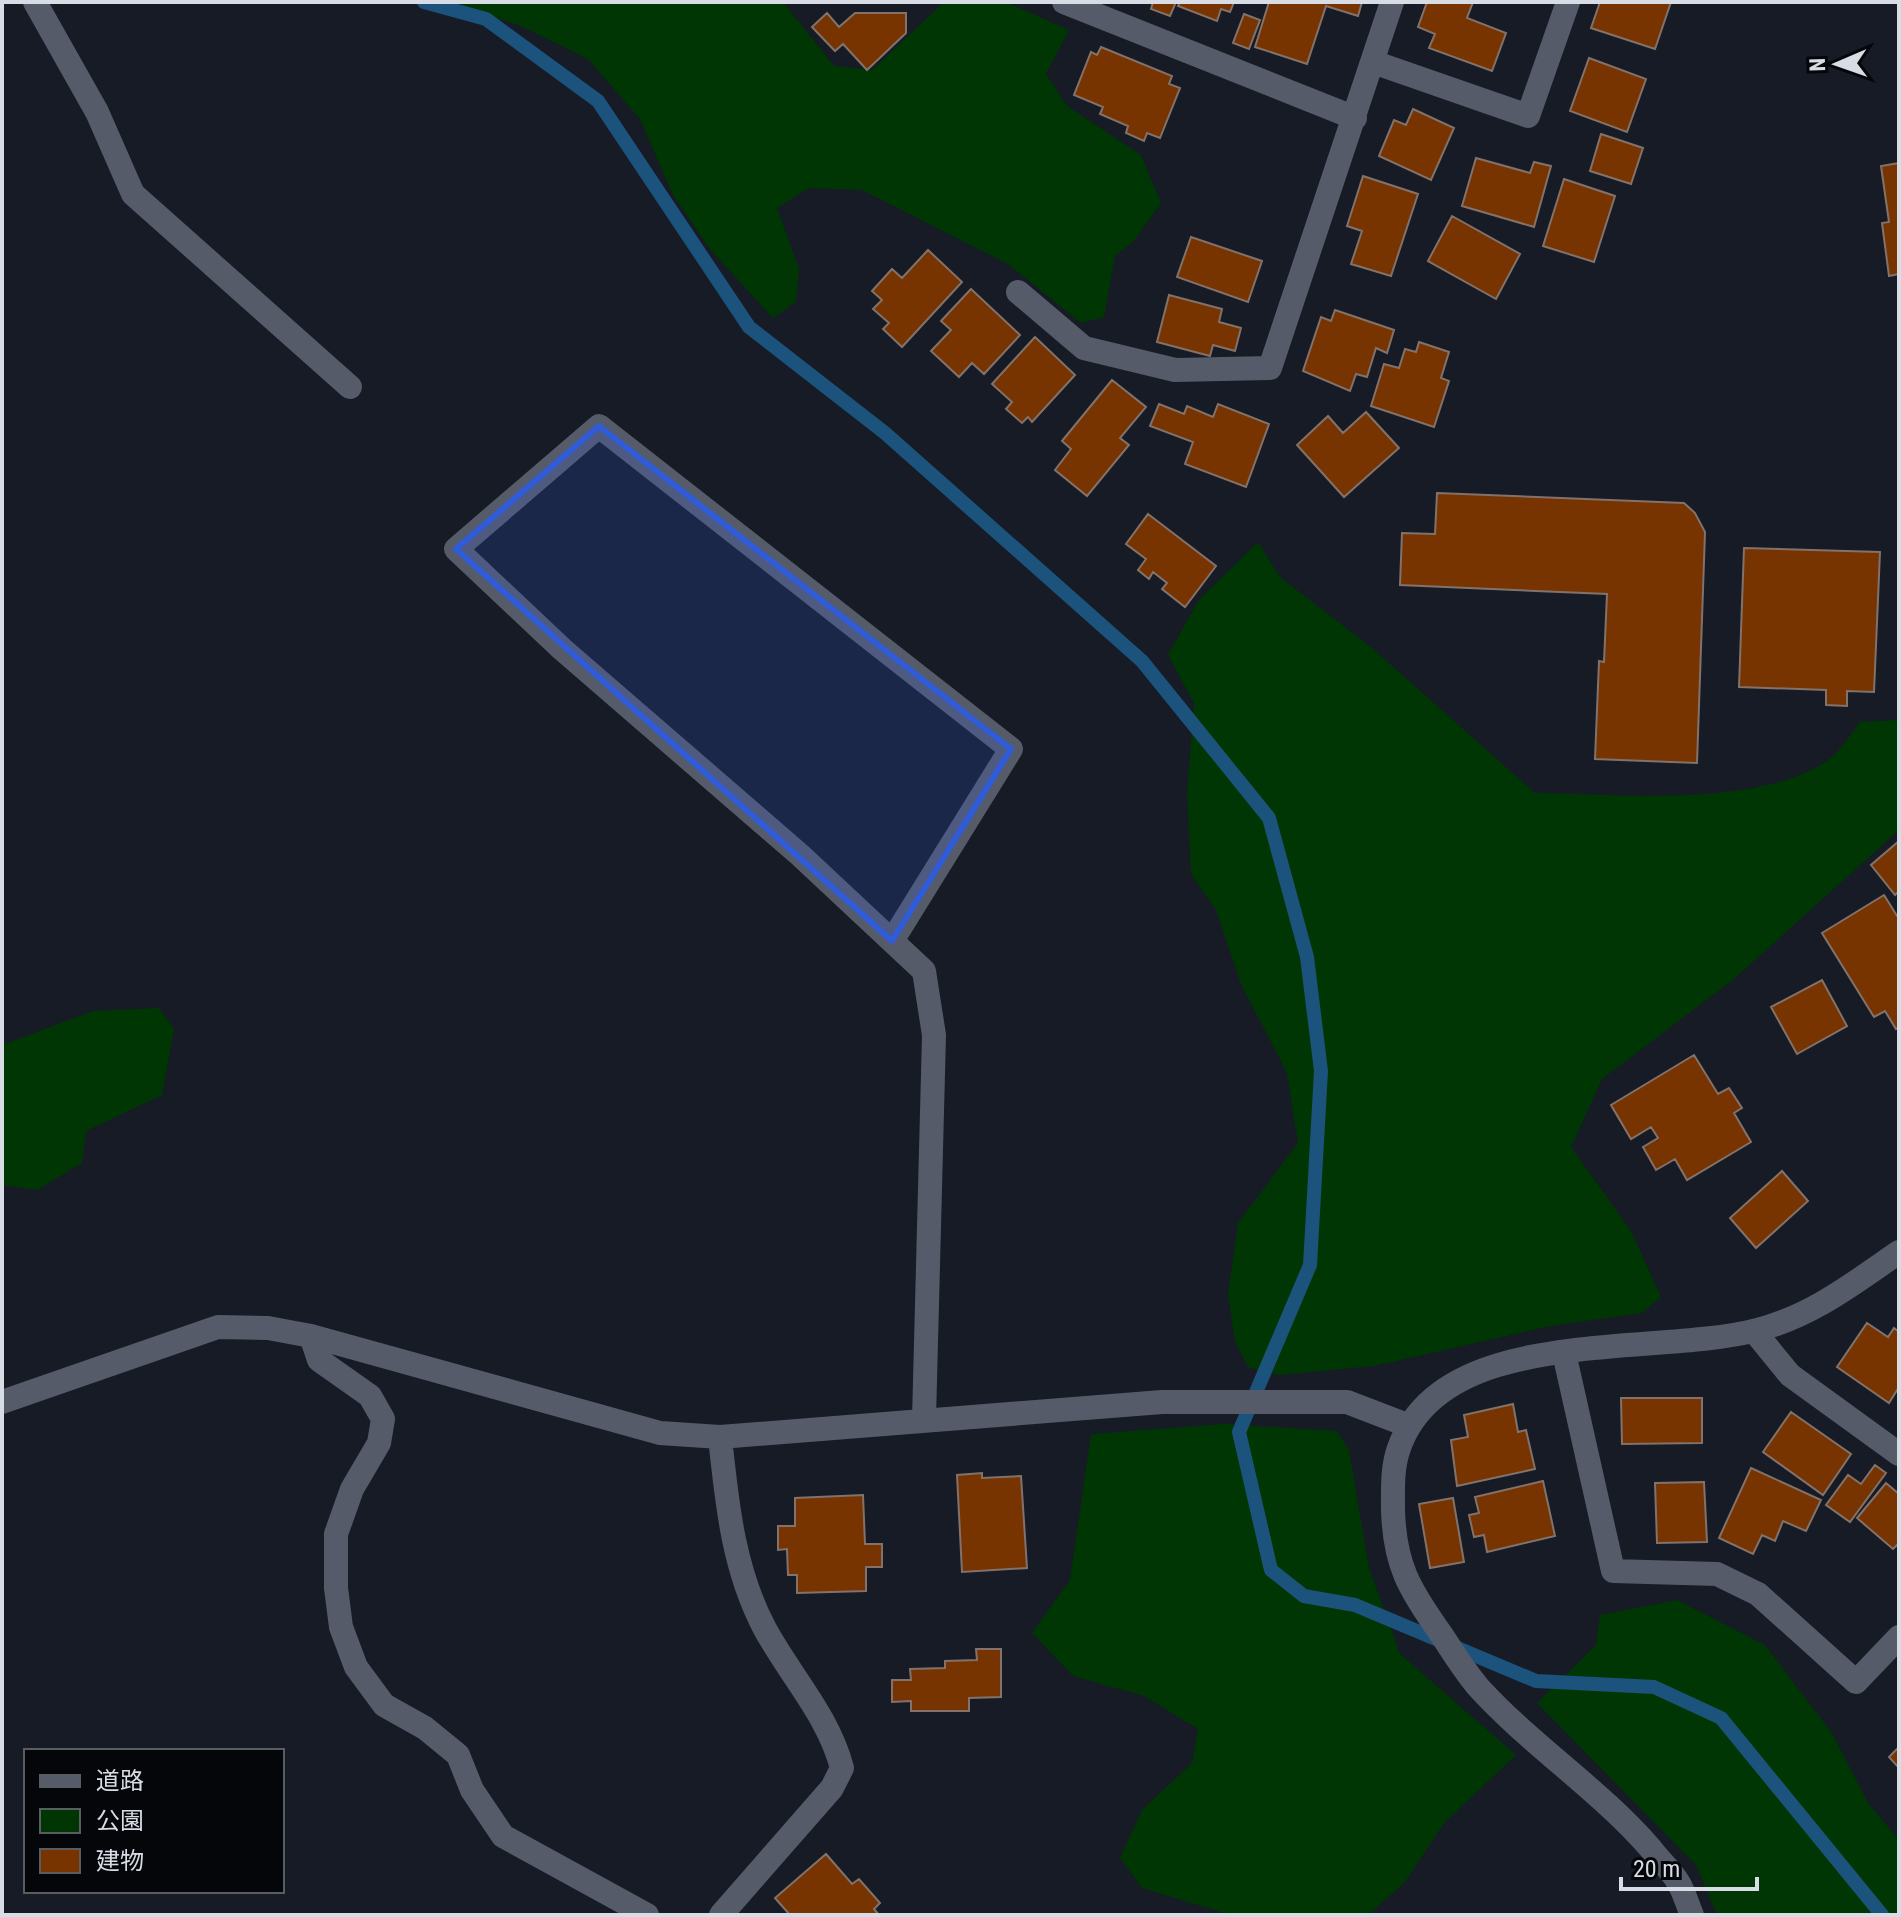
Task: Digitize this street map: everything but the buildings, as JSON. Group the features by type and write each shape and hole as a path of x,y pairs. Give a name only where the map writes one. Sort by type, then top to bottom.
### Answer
{"street":[{"path":"35,2 97,112 133,194 350,387"},
{"path":"1064,2 1355,118"},
{"path":"1018,292 1084,348 1175,370 1270,368 1392,2"},
{"path":"1373,62 1528,116 1568,2"},
{"path":"892,941 1011,749 599,426 456,549 562,649 800,855 924,971 934,1035 924,1419"},
{"path":"1692,1915 1678,1882 1635,1832 1479,1688 1402,1575 1393,1531 1394,1461 1407,1425 1421,1406 1446,1387 1486,1368 1564,1353 1754,1331 1791,1320 1824,1303 1899,1252"},
{"path":"2,1402 218,1327 268,1328 311,1336 660,1433 720,1437 1162,1402 1347,1402 1407,1425"},
{"path":"1754,1331 1790,1375 1899,1454"},
{"path":"311,1336 319,1360 370,1396 383,1419 379,1443 352,1489 336,1534 336,1588 341,1627 356,1667 384,1705 425,1728 458,1755 472,1790 503,1836 647,1915"},
{"path":"1564,1353 1613,1571 1717,1574 1758,1594 1856,1682 1899,1637"},
{"path":"720,1437 729,1518 743,1580 765,1629 835,1743 842,1768 832,1788 721,1915"}],"highlighted area":[{"path":"599,426 1011,749 892,941 456,549"}],"green space":[{"path":"444,2 783,2 834,66 872,70 944,2 1006,2 1069,30 1046,74 1067,106 1141,155 1161,203 1133,242 1115,256 1104,317 1081,323 1008,264 862,190 809,188 777,208 799,269 796,302 773,318 709,248 673,195 640,119 588,59 519,25"},
{"path":"1258,542 1280,577 1372,648 1535,793 1684,795 1760,787 1794,777 1824,763 1839,750 1860,722 1899,720 1899,830 1734,979 1602,1079 1571,1147 1631,1231 1661,1297 1642,1313 1550,1326 1374,1366 1279,1375 1248,1367 1235,1341 1228,1294 1238,1223 1298,1143 1287,1073 1241,984 1216,910 1191,874 1187,794 1194,703 1168,655 1198,601"},
{"path":"159,1008 174,1029 162,1095 86,1131 82,1163 37,1190 2,1185 2,1045 93,1011"},
{"path":"1224,1424 1337,1431 1349,1450 1369,1568 1400,1654 1516,1755 1444,1823 1404,1883 1368,1915 1231,1915 1142,1888 1120,1858 1142,1810 1192,1763 1198,1729 1144,1696 1073,1676 1032,1633 1070,1580 1091,1434"},
{"path":"1677,1600 1765,1645 1832,1733 1868,1803 1899,1840 1899,1915 1717,1915 1696,1865 1537,1703 1596,1645 1600,1615"}],"waterway":[{"path":"424,2 486,19 598,101 749,327 885,433 1142,661 1269,818 1307,957 1321,1071 1310,1265 1239,1432 1271,1570 1304,1596 1355,1605 1536,1681 1654,1687 1721,1718 1882,1915"}]}
